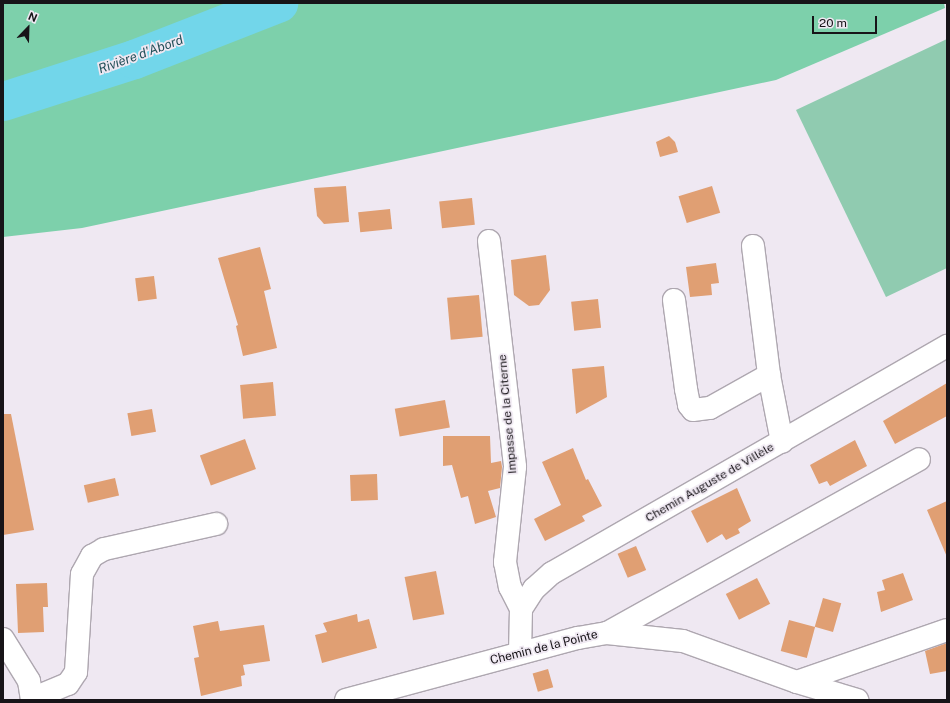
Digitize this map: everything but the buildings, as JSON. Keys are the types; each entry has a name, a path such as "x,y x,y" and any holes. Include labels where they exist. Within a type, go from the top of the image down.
{"street":[{"name":"Impasse de la Citerne","path":"489,241 515,467 505,562 510,587 521,609"},
{"path":"753,246 769,375 782,442"},
{"path":"674,300 686,389 689,405 693,410 710,408 769,375"},
{"name":"Chemin Auguste de Villèle","path":"521,609 534,589 552,573 947,346"},
{"path":"607,633 919,460"},
{"path":"3,639 29,681 32,700 68,684 76,672 82,574 92,556 104,548 216,524"},
{"path":"520,653 521,609"},
{"path":"797,682 947,630"},
{"name":"Chemin de la Pointe","path":"346,700 520,653 607,633 683,641 797,682 857,700"}],"green space":[{"path":"3,3 944,3 945,8 776,80 82,228 3,237"},
{"path":"947,39 947,268 886,297 796,110"}],"waterway":[{"name":"Rivière d'Abord","path":"3,101 134,59 278,3"}]}
